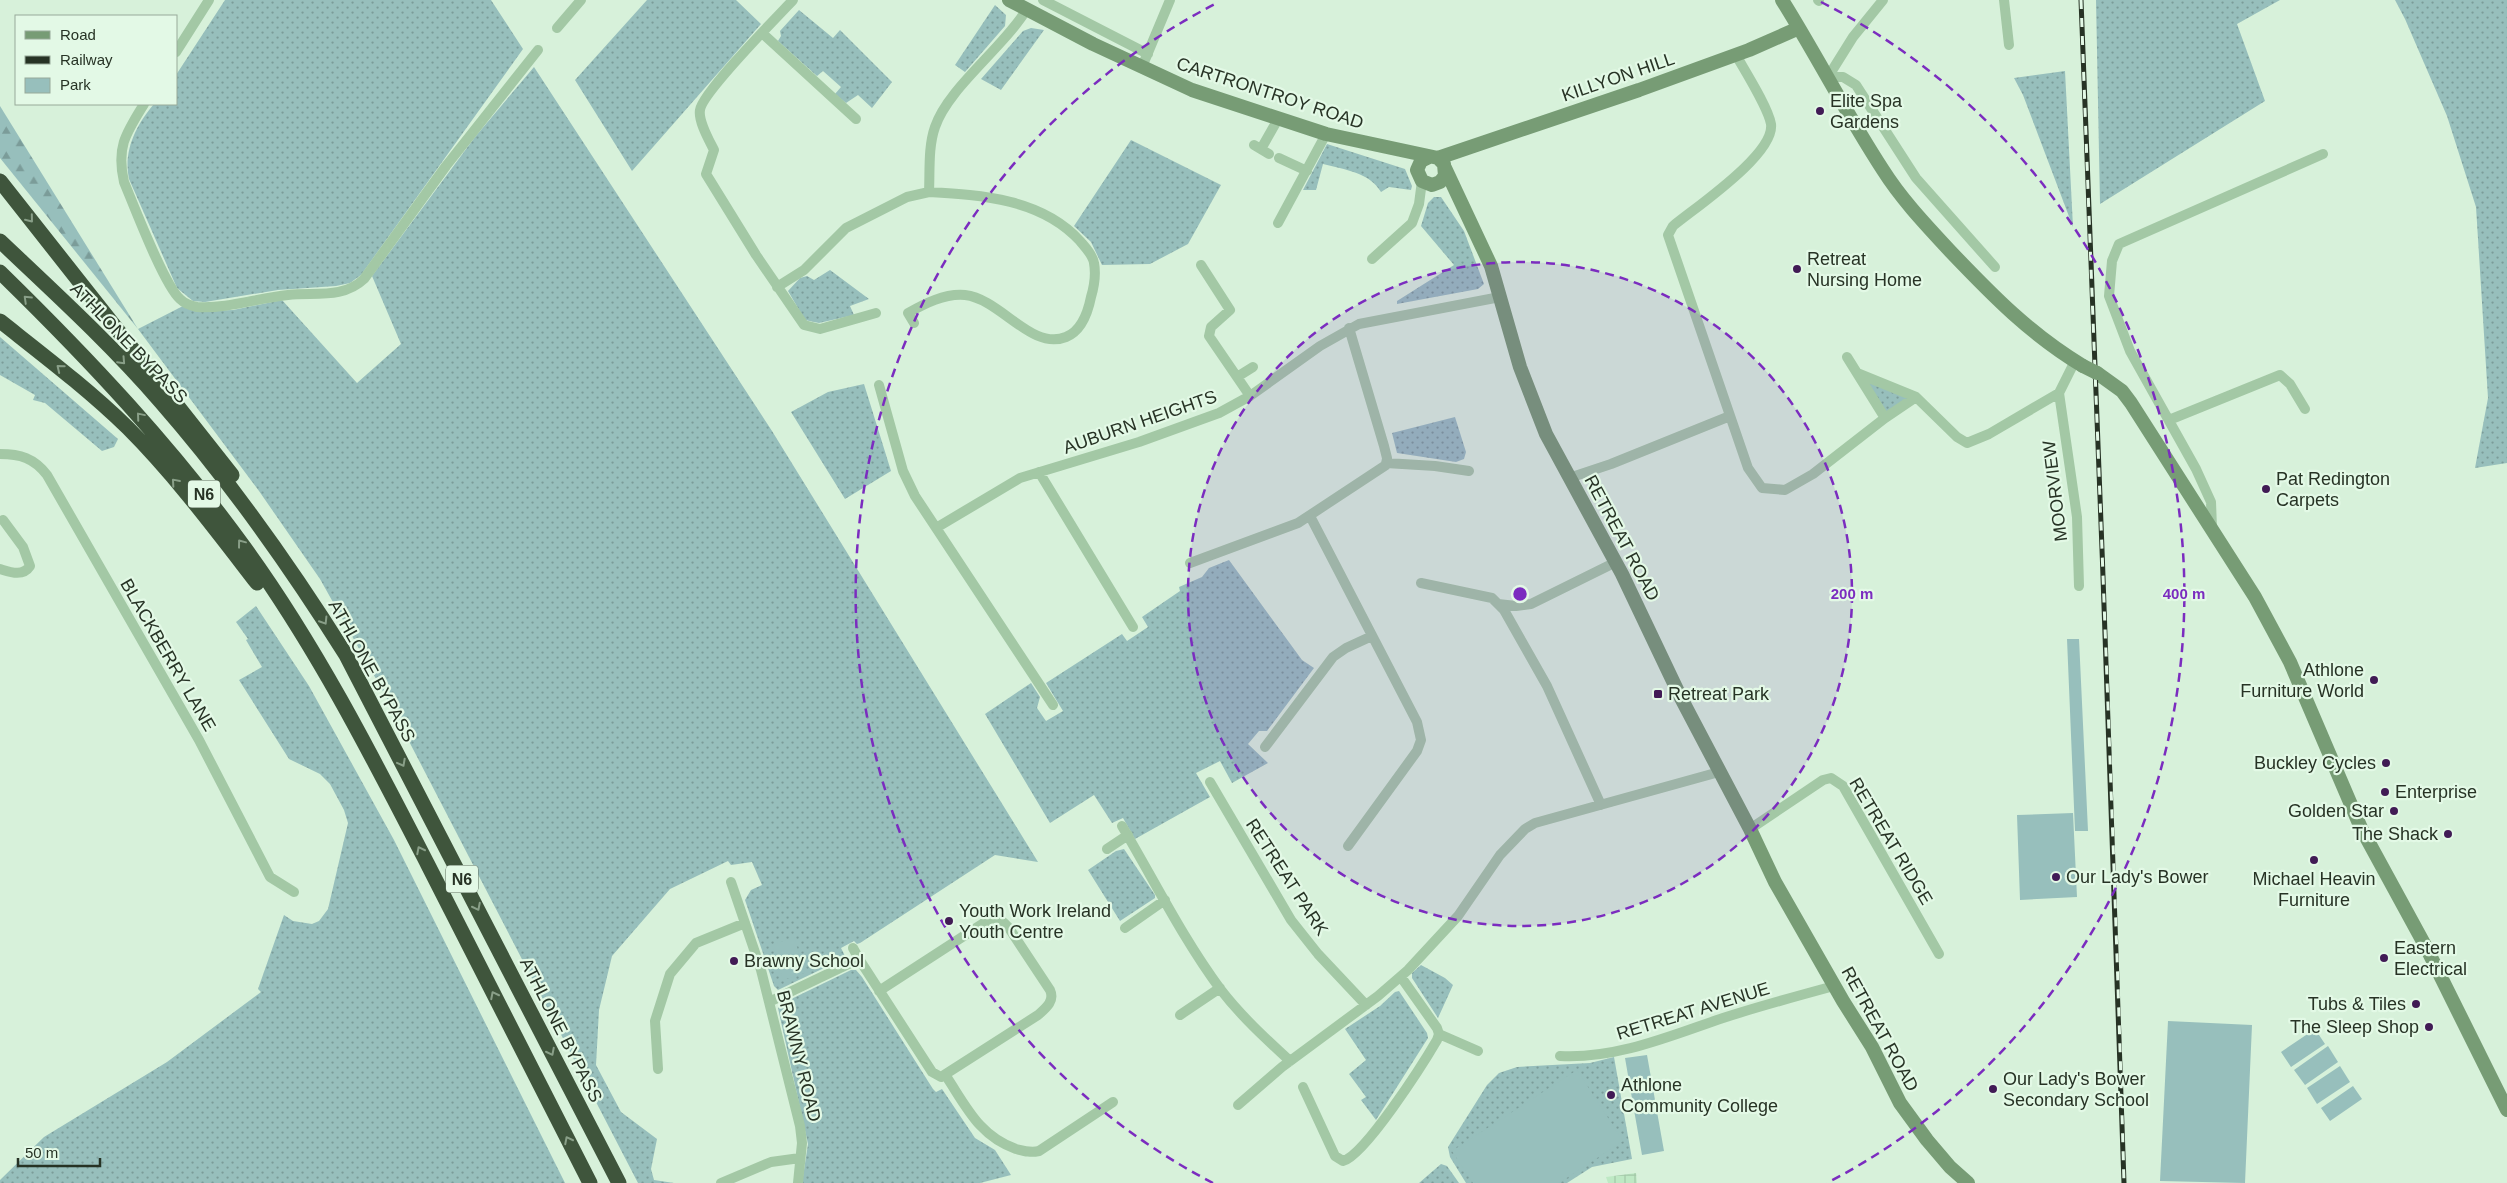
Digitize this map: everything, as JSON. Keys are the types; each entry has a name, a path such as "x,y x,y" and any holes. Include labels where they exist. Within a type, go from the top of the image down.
{"highway":[{"name":"N6","path":"0,181 220,457 273,533 298,579"},
{"name":"ATHLONE BYPASS","path":"0,241 86,323 160,401 231,488 298,579 350,664 619,1183"},
{"name":"N6","path":"0,272 123,396 182,465 244,547 295,623 368,748 590,1183"},
{"name":"N6","path":"0,320 76,382 128,429 209,521 266,595 368,748"}],"street":[{"path":"178,49 209,0"},
{"path":"557,28 581,0"},
{"path":"793,0 706,97 700,108 700,114 714,150 706,174 799,320 811,328 820,329 876,312"},
{"name":"CARTRONTROY ROAD","path":"1009,0 1142,68 1192,90 1326,134 1387,148 1435,168"},
{"path":"1042,0 1148,54"},
{"path":"1142,68 1170,0"},
{"path":"1782,0 1883,171 1917,214 2022,323 2048,345 2098,373 2122,390 2255,597 2290,662 2361,828 2427,949 2507,1110"},
{"path":"1828,77 1853,37 1883,0"},
{"path":"2004,0 2009,45"},
{"path":"929,192 932,139 942,112 959,89 1008,36 1027,9"},
{"name":"KILLYON HILL","path":"1435,168 1736,55 1799,28"},
{"path":"762,33 856,119"},
{"path":"143,105 125,134 120,154 121,171 124,182 169,284 181,300 195,307 220,306 271,297 341,293 352,289 364,280 446,166 538,50"},
{"path":"1736,55 1771,124 1769,140 1748,166 1673,226 1668,234 1748,468 1762,488 1784,490 1813,474 1885,418 1916,398"},
{"path":"1828,77 1843,77 1856,85 1916,178 1995,267"},
{"path":"1278,119 1266,152 1307,171"},
{"path":"1278,223 1326,134"},
{"path":"2212,528 2211,502 2169,420 2130,351 2109,296 2112,261 2119,244 2324,154"},
{"path":"1372,259 1409,226 1435,168"},
{"name":"RETREAT ROAD","path":"1435,168 1461,202 1491,266 1527,390 1569,478 1616,562 1681,698 1750,830 1770,884 1872,1047 1900,1103 1927,1140 1950,1167 1968,1183"},
{"path":"777,287 816,260 846,228 908,198 929,192 1021,204 1048,216 1076,237 1094,262 1092,292 1084,318 1073,333 1061,339 1039,337 990,303 965,295 946,297 923,304 908,313 914,323"},
{"path":"1200,265 1229,305 1230,310 1211,327 1209,336 1250,396"},
{"name":"AUBURN HEIGHTS","path":"936,528 1013,481 1174,430 1219,413 1250,396 1320,346 1349,328 1369,321 1500,297"},
{"path":"1190,564 1310,516 1381,470 1386,463 1384,446 1349,328"},
{"path":"1847,357 1885,418"},
{"path":"1857,373 1916,398 1957,437 1967,443 1989,434 2059,393 2079,363"},
{"path":"1237,377 1253,367"},
{"path":"2169,420 2280,375 2290,384 2305,409"},
{"path":"879,385 908,482 1052,705"},
{"name":"MOORVIEW","path":"2059,393 2077,517 2079,586"},
{"path":"1569,478 1628,458 1730,416"},
{"name":"BLACKBERRY LANE","path":"0,454 28,458 47,475 195,732 270,877 294,892"},
{"path":"1386,463 1435,466 1469,472"},
{"path":"1039,472 1133,627"},
{"path":"1310,516 1416,722 1421,740 1417,751 1348,846"},
{"path":"0,569 19,573 27,570 30,566 23,547 3,520"},
{"path":"1498,604 1516,606 1531,604 1616,562"},
{"path":"1421,583 1492,598 1498,604 1513,624 1547,686 1601,805"},
{"path":"1264,747 1334,657 1346,648 1372,636"},
{"path":"1238,1105 1290,1061 1401,977 1458,916 1496,862 1525,829 1535,823 1719,772"},
{"name":"RETREAT RIDGE","path":"1750,830 1823,780 1831,778 1837,780 1939,954"},
{"name":"RETREAT PARK","path":"1210,782 1291,920 1318,954 1366,1004"},
{"path":"1107,848 1125,830 1165,900 1220,988 1234,1006 1290,1061"},
{"name":"BRAWNY ROAD","path":"731,882 769,1002 800,1126 802,1143 798,1183"},
{"path":"1125,928 1165,900"},
{"path":"853,948 879,991 932,1072 941,1077 946,1076 1038,1015 1051,1001 1050,990 1009,928 998,918 990,919 879,991"},
{"path":"658,1069 655,1021 659,1003 670,974 696,944 745,923"},
{"path":"769,1002 859,959"},
{"path":"1401,977 1439,1034 1478,1051"},
{"name":"RETREAT AVENUE","path":"1560,1056 1602,1055 1667,1038 1751,1009 1834,986"},
{"path":"1180,1015 1220,988"},
{"path":"1303,1087 1335,1156 1340,1160 1346,1161 1361,1148 1403,1093 1435,1044 1439,1034"},
{"path":"946,1076 983,1131 1000,1142 1029,1152 1039,1150 1113,1102"},
{"path":"721,1183 771,1162 800,1158"}],"green space":[{"path":"225,0 491,0 523,49 361,275 350,283 336,286 278,290 205,302 193,301 177,288 129,179 128,158 132,139 153,105 178,105 178,72"},
{"path":"647,0 736,0 761,24 632,171 575,80"},
{"path":"2096,0 2280,0 2237,24 2265,101 2100,204"},
{"path":"2395,0 2507,0 2507,463 2475,468 2488,398 2476,207 2447,116"},
{"path":"995,5 1006,15 1005,26 965,72 955,65"},
{"path":"799,10 833,38 840,30 892,82 872,108 858,95 846,103 835,94 841,87 823,71 817,76 778,41 781,36 780,31"},
{"path":"1031,28 1044,30 1001,90 981,79 1023,31"},
{"path":"534,67 772,431 1038,862 995,855 860,943 857,944 854,941 841,948 845,956 843,959 778,990 774,986 745,900 751,890 762,885 752,862 731,865 728,861 670,889 612,956 599,1010 596,1065 621,1112 657,1139 651,1169 654,1180 674,1183 638,1183 385,695 320,579 259,491 138,329 183,306 207,311 233,310 282,300 357,383 401,344 372,276 475,137"},
{"path":"2065,71 2073,227 2023,95 2014,78"},
{"path":"0,106 138,329 0,158"},
{"path":"1131,140 1221,185 1188,244 1150,264 1102,265 1091,242 1074,226"},
{"path":"1327,144 1405,169 1412,186 1411,190 1389,187 1381,192 1376,185 1363,176 1323,164 1316,190 1303,190"},
{"path":"1434,197 1441,197 1464,231 1484,284 1478,289 1397,304 1397,301 1454,265 1421,226 1428,203"},
{"path":"830,270 869,299 850,306 854,315 819,323 805,320 788,291 800,278 807,276 814,280"},
{"path":"0,337 118,439 114,447 102,451 45,403 33,400 35,395 0,375"},
{"path":"1857,373 1915,398 1885,418"},
{"path":"864,384 891,471 845,499 791,412 828,392"},
{"path":"1455,417 1466,452 1464,459 1456,462 1397,453 1392,433"},
{"path":"1229,560 1302,660 1314,668 1267,731 1259,731 1248,744 1268,763 1232,783 1220,761 1196,773 1210,797 1135,839 1123,818 1112,823 1094,795 1050,823 985,714 1031,683 1040,697 1037,708 1046,721 1063,711 1046,683 1122,634 1127,641 1148,627 1142,617 1180,591 1179,587 1202,577 1209,568"},
{"path":"256,606 309,686 394,840 565,1183 0,1183 0,1180 44,1137 167,1062 261,992 258,989 284,915 293,921 312,924 319,921 328,909 348,823 344,810 330,784 320,774 289,759 239,680 262,667 246,640 248,639 236,622"},
{"path":"2067,639 2079,639 2088,831 2075,831"},
{"path":"2073,813 2077,897 2020,900 2017,815"},
{"path":"1124,849 1155,895 1155,898 1120,921 1088,870 1116,851"},
{"path":"794,937 805,973 783,980 772,945"},
{"path":"1421,965 1445,978 1453,985 1438,1018 1412,978 1412,973"},
{"path":"851,970 856,970 862,977 933,1089 936,1092 942,1089 975,1138 995,1150 1011,1175 980,1183 802,1183 808,1144 778,1008 783,1003"},
{"path":"1399,991 1427,1033 1428,1038 1376,1120 1361,1100 1366,1097 1349,1074 1366,1060 1345,1029"},
{"path":"2168,1021 2252,1025 2245,1183 2160,1181"},
{"path":"2315,1029 2325,1044 2291,1067 2281,1052"},
{"path":"2328,1046 2338,1062 2305,1085 2294,1070"},
{"path":"1647,1055 1655,1100 1633,1104 1625,1058"},
{"path":"1614,1057 1632,1159 1592,1167 1567,1183 1466,1183 1450,1157 1448,1147 1487,1085 1499,1073 1517,1067 1590,1063"},
{"path":"2340,1066 2350,1082 2317,1104 2307,1088"},
{"path":"1577,1070 1623,1141 1559,1183 1473,1183 1452,1151"},
{"path":"2353,1086 2362,1099 2330,1121 2321,1108"},
{"path":"1656,1106 1664,1151 1642,1155 1634,1110"},
{"path":"1441,1164 1447,1166 1459,1183 1419,1183"}],"shaded area":[{"path":"1636,1173 1637,1183 1608,1183 1606,1177"}],"railway":[{"path":"2081,0 2124,1183"}],"place":[{"name":"Elite Spa Gardens","path":"1820,111"},
{"name":"Retreat Nursing Home","path":"1797,269"},
{"name":"Pat Redington Carpets","path":"2266,489"},
{"name":"Athlone Furniture World","path":"2374,680"},
{"name":"Retreat Park","path":"1658,694"},
{"name":"Buckley Cycles","path":"2386,763"},
{"name":"Enterprise","path":"2385,792"},
{"name":"Golden Star","path":"2394,811"},
{"name":"The Shack","path":"2448,834"},
{"name":"Michael Heavin Furniture","path":"2314,860"},
{"name":"Our Lady's Bower","path":"2056,877"},
{"name":"Youth Work Ireland Youth Centre","path":"949,921"},
{"name":"Eastern Electrical","path":"2384,958"},
{"name":"Brawny School","path":"734,961"},
{"name":"Tubs & Tiles","path":"2416,1004"},
{"name":"The Sleep Shop","path":"2429,1027"},
{"name":"Our Lady's Bower Secondary School","path":"1993,1089"},
{"name":"Athlone Community College","path":"1611,1095"}]}
